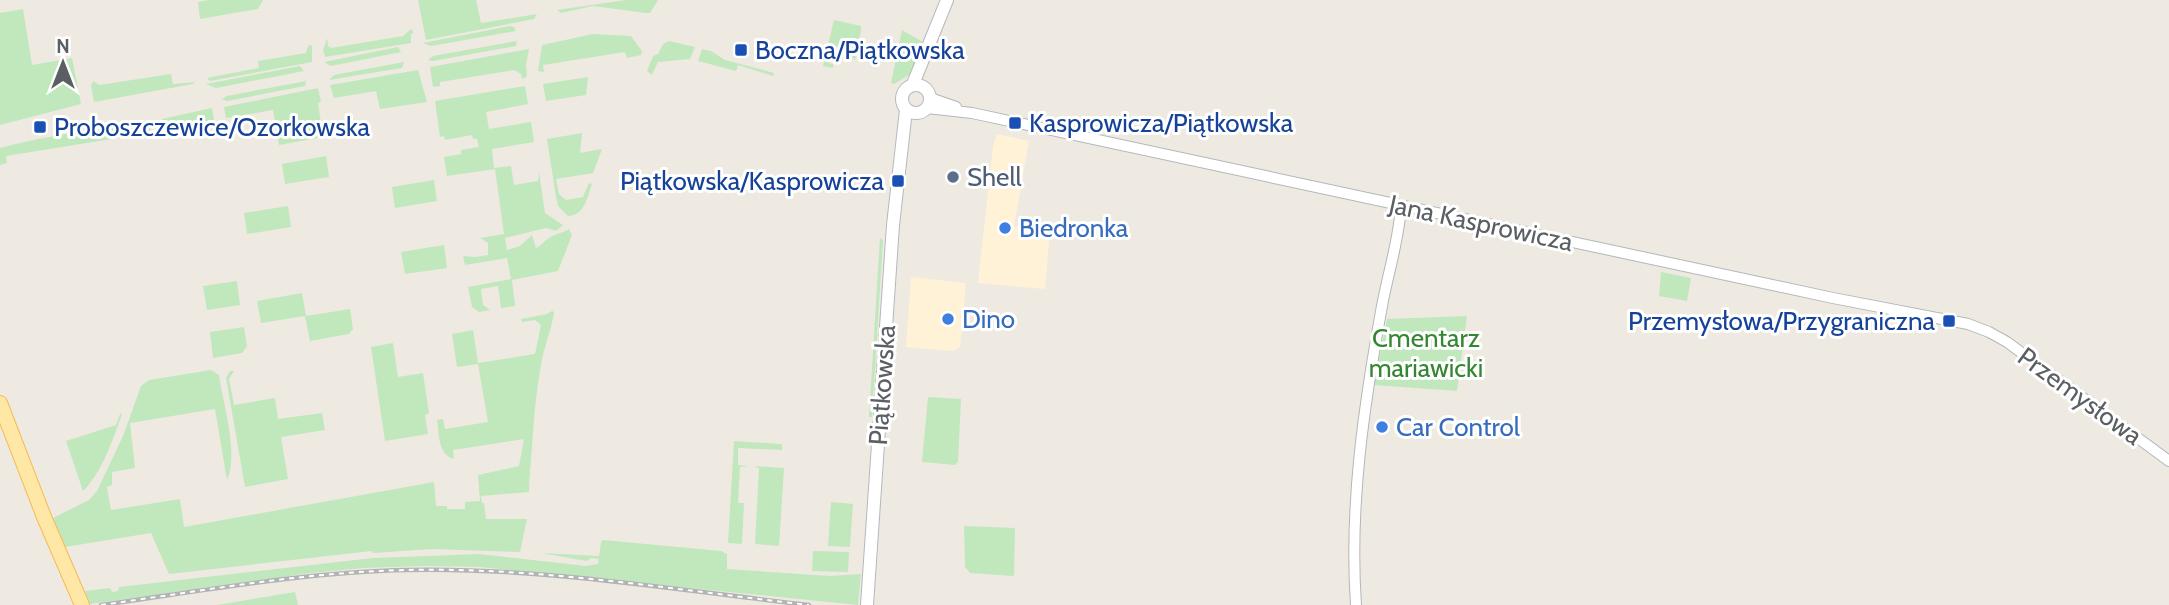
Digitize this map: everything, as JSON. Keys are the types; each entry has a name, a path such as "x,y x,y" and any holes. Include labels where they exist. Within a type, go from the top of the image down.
{"main road":[{"name":"Piątkowska","path":"867,603 893,225 901,165 936,31 947,0"},
{"path":"0,403 82,605"}],"street":[{"name":"Jana Kasprowicza","path":"920,100 1401,206 1968,324 1989,332"},
{"path":"1356,605 1354,540 1360,447 1381,307 1401,206"},
{"name":"Przemysłowa","path":"1989,332 2007,342 2169,461"}],"shaded area":[{"path":"997,134 1029,141 1014,226 1050,231 1045,289 978,283 993,147"},
{"path":"911,277 966,283 960,347 953,351 906,347"}],"green space":[{"path":"263,0 258,9 200,19 198,2"},
{"path":"418,0 476,0 481,23 537,14 534,19 426,40"},
{"path":"626,0 658,0 650,13 593,6 561,13 557,10"},
{"path":"23,9 32,65 72,58 81,104 0,125 0,13"},
{"path":"834,20 861,26 861,30 855,60 848,52 831,47 828,63 833,64 833,68 823,66"},
{"path":"510,26 516,31 431,46 423,43"},
{"path":"411,29 414,33 411,34 411,43 325,57 323,50 327,38 331,48 403,36"},
{"path":"902,30 923,42 914,72 894,84 891,83"},
{"path":"593,34 631,36 642,51 641,55 627,58 625,52 543,65 544,72 538,71 542,45"},
{"path":"517,41 516,46 428,60 433,56"},
{"path":"669,41 695,47 690,59 658,62 652,75 647,71 653,56"},
{"path":"312,45 312,62 210,81 207,78 259,68 258,61 306,53 308,46"},
{"path":"398,47 401,52 331,66 324,62"},
{"path":"529,49 527,77 522,79 521,74 514,70 440,82 440,86 433,87 430,67"},
{"path":"702,49 725,60 774,73 773,76 738,65 736,71 698,61"},
{"path":"404,62 402,68 329,80 334,75"},
{"path":"300,66 304,71 216,88 206,84"},
{"path":"418,70 427,102 380,109 376,91 334,98 330,85"},
{"path":"171,74 173,84 195,82 94,102 91,86 93,81 99,85"},
{"path":"588,77 586,95 546,101 543,84"},
{"path":"306,81 305,86 227,101 222,99 227,96"},
{"path":"525,86 528,104 486,112 489,129 531,122 534,142 492,149 494,168 511,166 514,185 538,181 539,172 545,213 563,225 556,231 546,228 505,238 507,250 520,246 532,235 536,248 569,229 572,235 558,271 512,280 515,306 501,308 498,286 481,289 483,305 490,310 479,312 472,307 468,287 511,279 507,258 465,265 463,256 488,255 488,243 480,238 504,234 495,169 447,176 444,157 479,147 477,139 473,139 472,135 445,140 444,136 440,137 435,101"},
{"path":"318,88 323,137 279,145 273,110 226,118 224,107"},
{"path":"212,108 214,120 162,127 162,119"},
{"path":"151,122 149,133 6,156 7,163 0,165 0,148 56,136"},
{"path":"582,133 580,153 602,149 593,173 556,179 559,194 566,200 583,197 589,183 592,184 582,209 568,216 558,206 547,139"},
{"path":"326,156 329,177 285,184 282,164"},
{"path":"434,180 437,201 395,208 392,187"},
{"path":"288,206 291,227 247,234 244,213"},
{"path":"880,238 883,240 872,417 869,417"},
{"path":"444,245 447,268 405,274 401,252"},
{"path":"1661,272 1691,278 1687,301 1659,296"},
{"path":"237,281 240,305 207,310 203,286"},
{"path":"302,293 306,316 350,309 353,329 349,334 310,341 305,316 261,323 257,301"},
{"path":"552,311 553,318 543,354 537,393 529,492 481,496 486,519 527,519 520,552 432,549 372,551 169,574 151,533 65,547 53,518 89,500 97,491 123,436 141,386 149,380 211,370 219,375 229,428 231,457 227,480 215,409 130,423 135,468 112,472 112,485 107,487 111,510 180,499 184,527 434,482 436,506 465,509 465,502 480,501 478,475 519,466 524,439 453,450 454,459 442,449 437,420 443,419 445,429 488,422 478,364 457,367 452,334 473,330 478,363 535,354 541,325 535,320 522,322 521,319"},
{"name":"Cmentarz mariawicki","path":"1467,316 1457,391 1374,385 1387,319"},
{"path":"244,327 247,346 242,353 213,358 210,332"},
{"path":"393,343 398,377 423,373 429,413 425,415 428,434 385,441 371,347"},
{"path":"230,371 234,371 229,379 234,405 275,398 278,419 322,413 325,430 281,437 288,479 245,487 226,378"},
{"path":"928,397 961,399 958,462 955,465 922,462"},
{"path":"120,414 106,455 96,475 83,491 66,441 116,425"},
{"path":"734,441 782,444 782,450 738,448 738,465 748,466 740,467 738,503 744,503 742,544 728,543"},
{"path":"754,466 784,468 779,546 755,544 759,468"},
{"path":"831,502 853,504 850,547 828,546"},
{"path":"964,526 1015,528 1014,576 970,573 965,567"},
{"path":"603,540 721,551 727,554 727,569 830,576 861,574 858,605 479,567 425,566 311,573 90,604 85,591 110,588 112,592 118,591 119,587 373,558 479,554 586,566 598,564 599,559 591,558 587,561 541,553 599,556"},
{"path":"813,551 849,552 848,572 812,571"},
{"path":"295,592 298,605 217,605"}],"railway":[{"path":"101,605 292,578 407,570 558,576 809,605"}],"place":[{"name":"Boczna/Piątkowska","path":"741,50"},
{"name":"Kasprowicza/Piątkowska","path":"1015,123"},
{"name":"Proboszczewice/Ozorkowska","path":"40,127"},
{"name":"Shell","path":"953,177"},
{"name":"Piątkowska/Kasprowicza","path":"898,181"},
{"name":"Biedronka","path":"1005,228"},
{"name":"Dino","path":"948,319"},
{"name":"Przemysłowa/Przygraniczna","path":"1949,321"},
{"name":"Car Control","path":"1382,427"}]}
